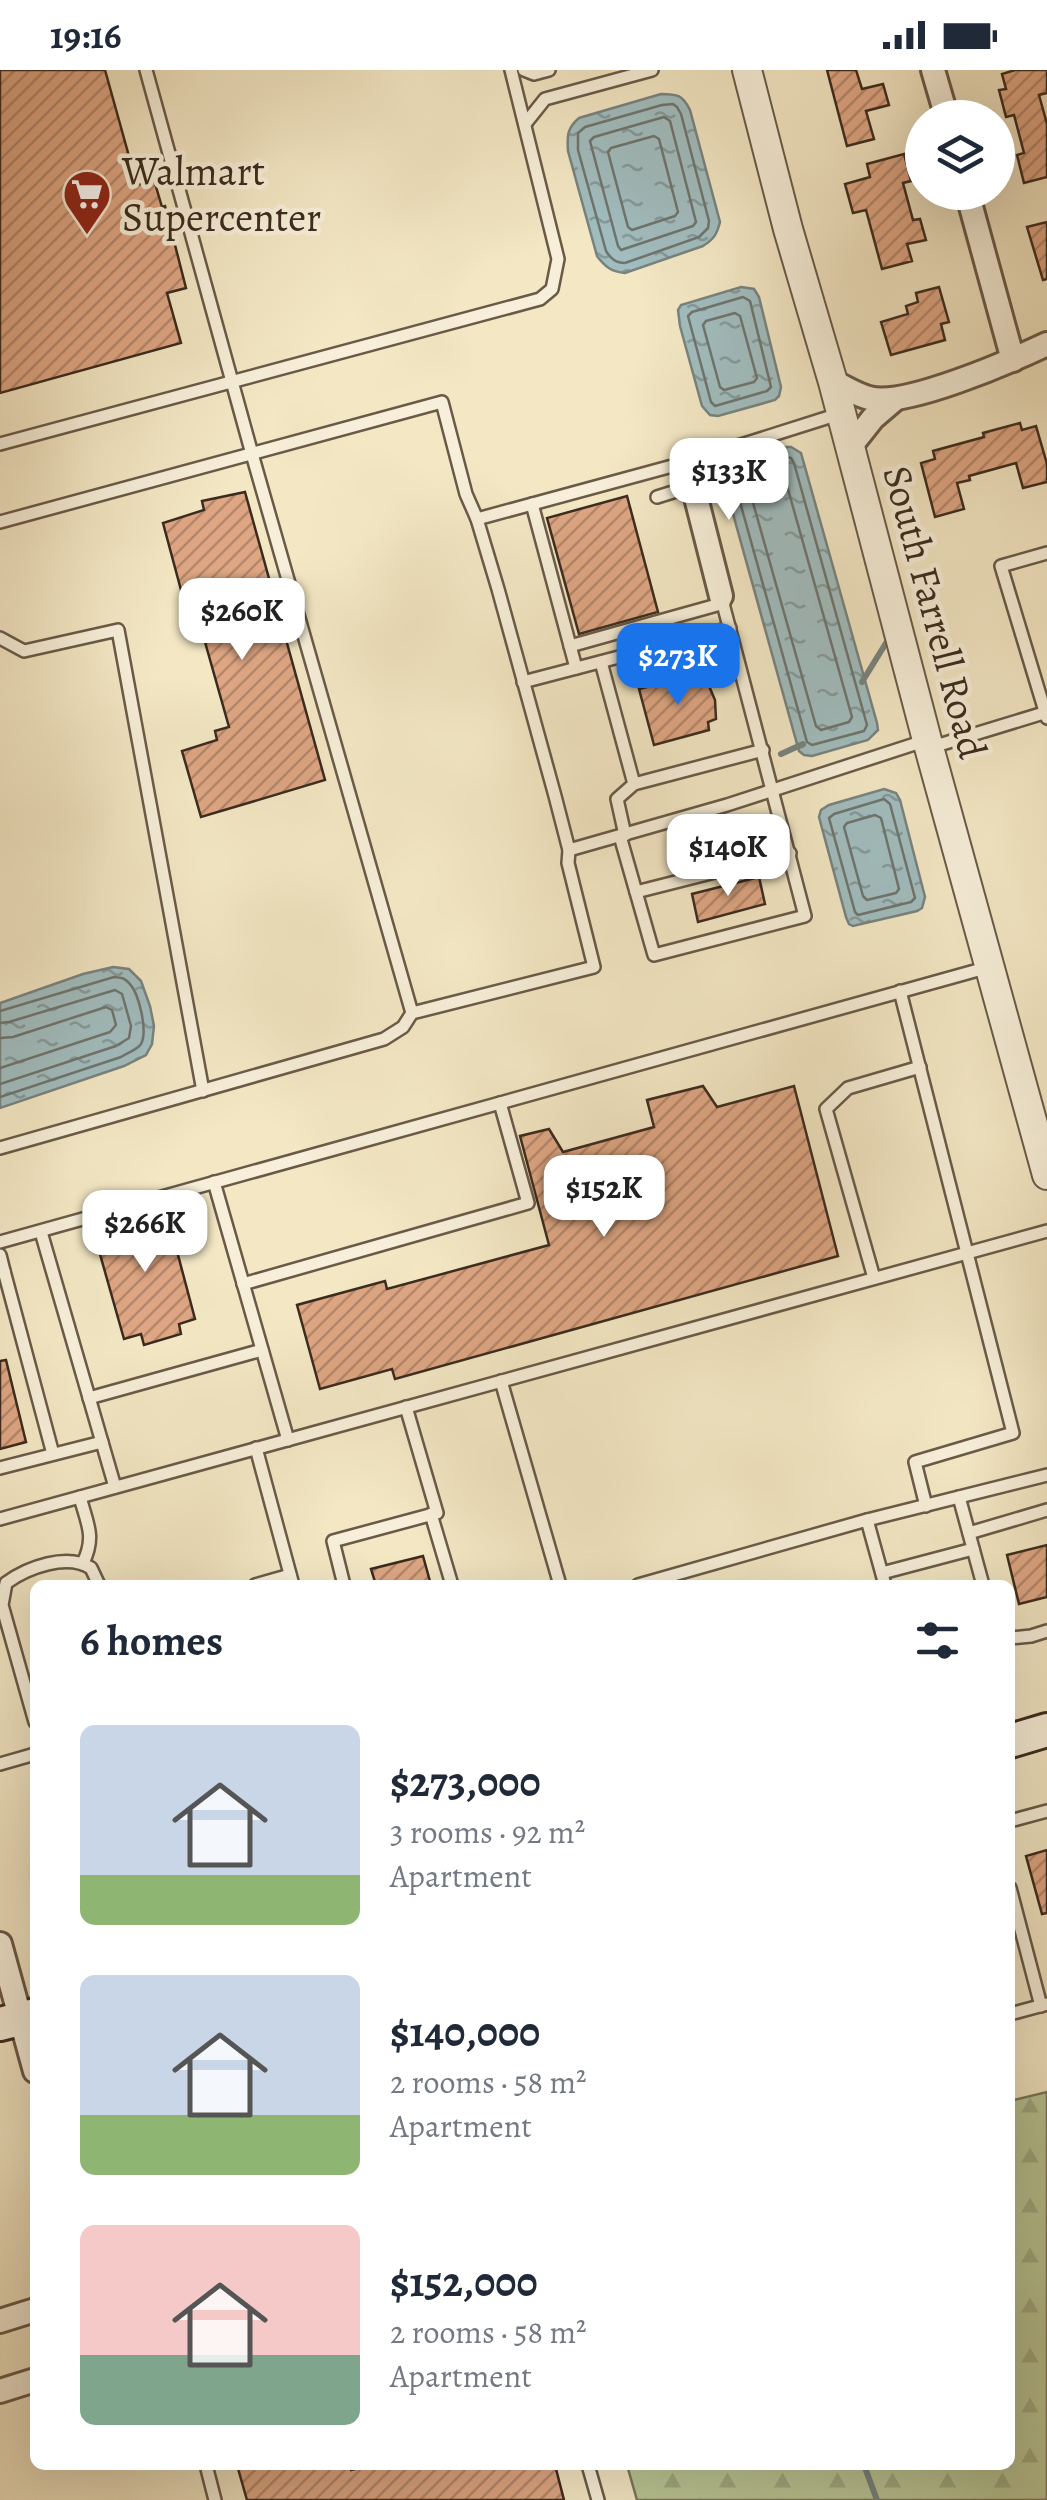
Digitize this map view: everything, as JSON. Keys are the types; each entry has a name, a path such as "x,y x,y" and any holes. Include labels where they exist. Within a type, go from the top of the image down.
{"main road":[{"path":"1015,1740 1047,1730"}],"street":[{"name":"South Farrell Road","path":"747,70 1047,1175"},
{"path":"933,70 942,100"},
{"path":"973,210 1013,360"},
{"path":"833,382 870,399 894,400 1013,360 1047,344"},
{"path":"850,446 894,400"},
{"path":"686,462 722,600"},
{"path":"0,1944 30,2056"},
{"path":"0,2320 30,2311"},
{"path":"0,2391 30,2382"}],"lane":[{"path":"146,70 412,1012"},
{"path":"0,444 540,299 552,288 558,259 511,70"},
{"path":"524,70 534,74 549,70"},
{"path":"524,124 545,99 652,70"},
{"path":"0,522 442,402 524,682 594,967 412,1012 403,1027 384,1040 0,1148"},
{"path":"477,520 842,414"},
{"path":"658,497 692,486"},
{"path":"532,504 576,668"},
{"path":"568,850 928,744 1046,714 1001,566 1047,553"},
{"path":"570,646 722,600 774,790 805,916 654,956 622,835 617,799 634,784 763,750"},
{"path":"524,682 730,628"},
{"path":"0,638 24,651 118,630 203,1091"},
{"path":"601,662 634,784"},
{"path":"636,892 790,853"},
{"path":"0,1242 989,966"},
{"path":"900,991 1013,1433 915,1462 926,1506"},
{"path":"874,1278 826,1109 848,1088 920,1067"},
{"path":"243,1284 528,1203 500,1103"},
{"path":"214,1182 288,1440"},
{"path":"0,1519 1047,1231"},
{"path":"41,1232 115,1488"},
{"path":"0,1255 52,1454"},
{"path":"89,1398 262,1350"},
{"path":"500,1381 559,1580"},
{"path":"343,1580 333,1541 437,1512 406,1408"},
{"path":"0,1468 102,1442"},
{"path":"256,1448 291,1580"},
{"path":"656,1580 867,1520 1047,1475"},
{"path":"80,1497 90,1536 84,1563"},
{"path":"959,1498 982,1580"},
{"path":"968,1532 1047,1510"},
{"path":"432,1514 451,1580"},
{"path":"867,1520 884,1579 973,1549"},
{"path":"30,1704 2,1605 6,1584 26,1571 73,1560 92,1568 98,1580"},
{"path":"1015,1638 1047,1631"},
{"path":"0,1764 30,1755"},
{"path":"1015,1820 1047,1810"},
{"path":"1015,1905 1044,2005 1015,2013"},
{"path":"207,2470 215,2500"},
{"path":"589,2470 598,2500"}],"green space":[{"path":"1047,2092 1047,2500 637,2500 628,2470 1015,2470 1015,2100"}],"water":[{"path":"661,94 679,96 690,110 720,222 714,236 703,246 625,273 616,271 597,256 568,151 569,133 579,118"},
{"path":"741,287 754,289 759,297 781,387 779,396 718,416 710,415 702,406 678,310 681,305"},
{"path":"784,447 801,453 878,730 868,740 812,756 799,751 723,478 730,462"},
{"path":"884,789 896,793 900,800 925,897 917,911 853,926 846,917 819,817 829,805"},
{"path":"113,967 129,969 141,981 154,1026 146,1055 0,1108 0,1003"}],"building":[{"name":"Walmart Supercenter","path":"0,70 105,70 137,185 154,180 162,207 165,206 186,288 167,293 181,343 0,393"},
{"path":"827,70 856,70 862,89 883,84 889,105 866,111 874,139 847,146"},
{"path":"1047,70 1047,93 1039,95 1047,124 1047,177 1024,183 1017,155 1024,153 1015,119 1015,100 1002,100 999,90 1006,89 1002,74"},
{"path":"904,154 905,210 910,210 913,220 920,219 926,240 907,244 912,261 882,269 866,210 853,213 845,184 870,177 867,164"},
{"path":"1047,222 1047,279 1043,280 1027,227"},
{"path":"939,287 949,322 941,324 945,340 891,355 881,322 908,314 906,306 918,302 916,293"},
{"path":"1020,423 1022,430 1036,426 1047,464 1047,482 1023,488 1016,463 969,476 970,480 957,483 964,509 935,517 921,463 935,459 933,451"},
{"path":"245,492 325,780 201,817 182,751 217,740 215,731 229,727 190,589 181,590 163,523 204,510 202,501"},
{"path":"627,496 658,612 579,634 547,518"},
{"path":"698,674 700,680 706,679 715,700 716,719 708,722 709,730 654,745 639,689"},
{"path":"759,877 765,904 698,922 692,894"},
{"path":"703,1086 717,1107 794,1086 838,1256 395,1379 392,1369 320,1389 297,1305 385,1281 387,1289 549,1245 520,1136 549,1129 563,1152 654,1127 647,1100"},
{"path":"165,1206 195,1319 179,1324 181,1334 144,1345 141,1334 124,1339 92,1226"},
{"path":"6,1360 26,1442 0,1449 0,1361"},
{"path":"1047,1545 1047,1597 1019,1604 1007,1555"},
{"path":"423,1556 430,1580 374,1580 371,1569"},
{"path":"1047,1850 1047,1913 1042,1914 1026,1856"},
{"path":"238,2470 556,2470 564,2500 247,2500"}],"waterway":[{"path":"862,682 886,643"},
{"path":"781,754 803,744"},
{"path":"866,2470 877,2500"}],"place":[{"name":"Walmart Supercenter","path":"87,236"}]}
